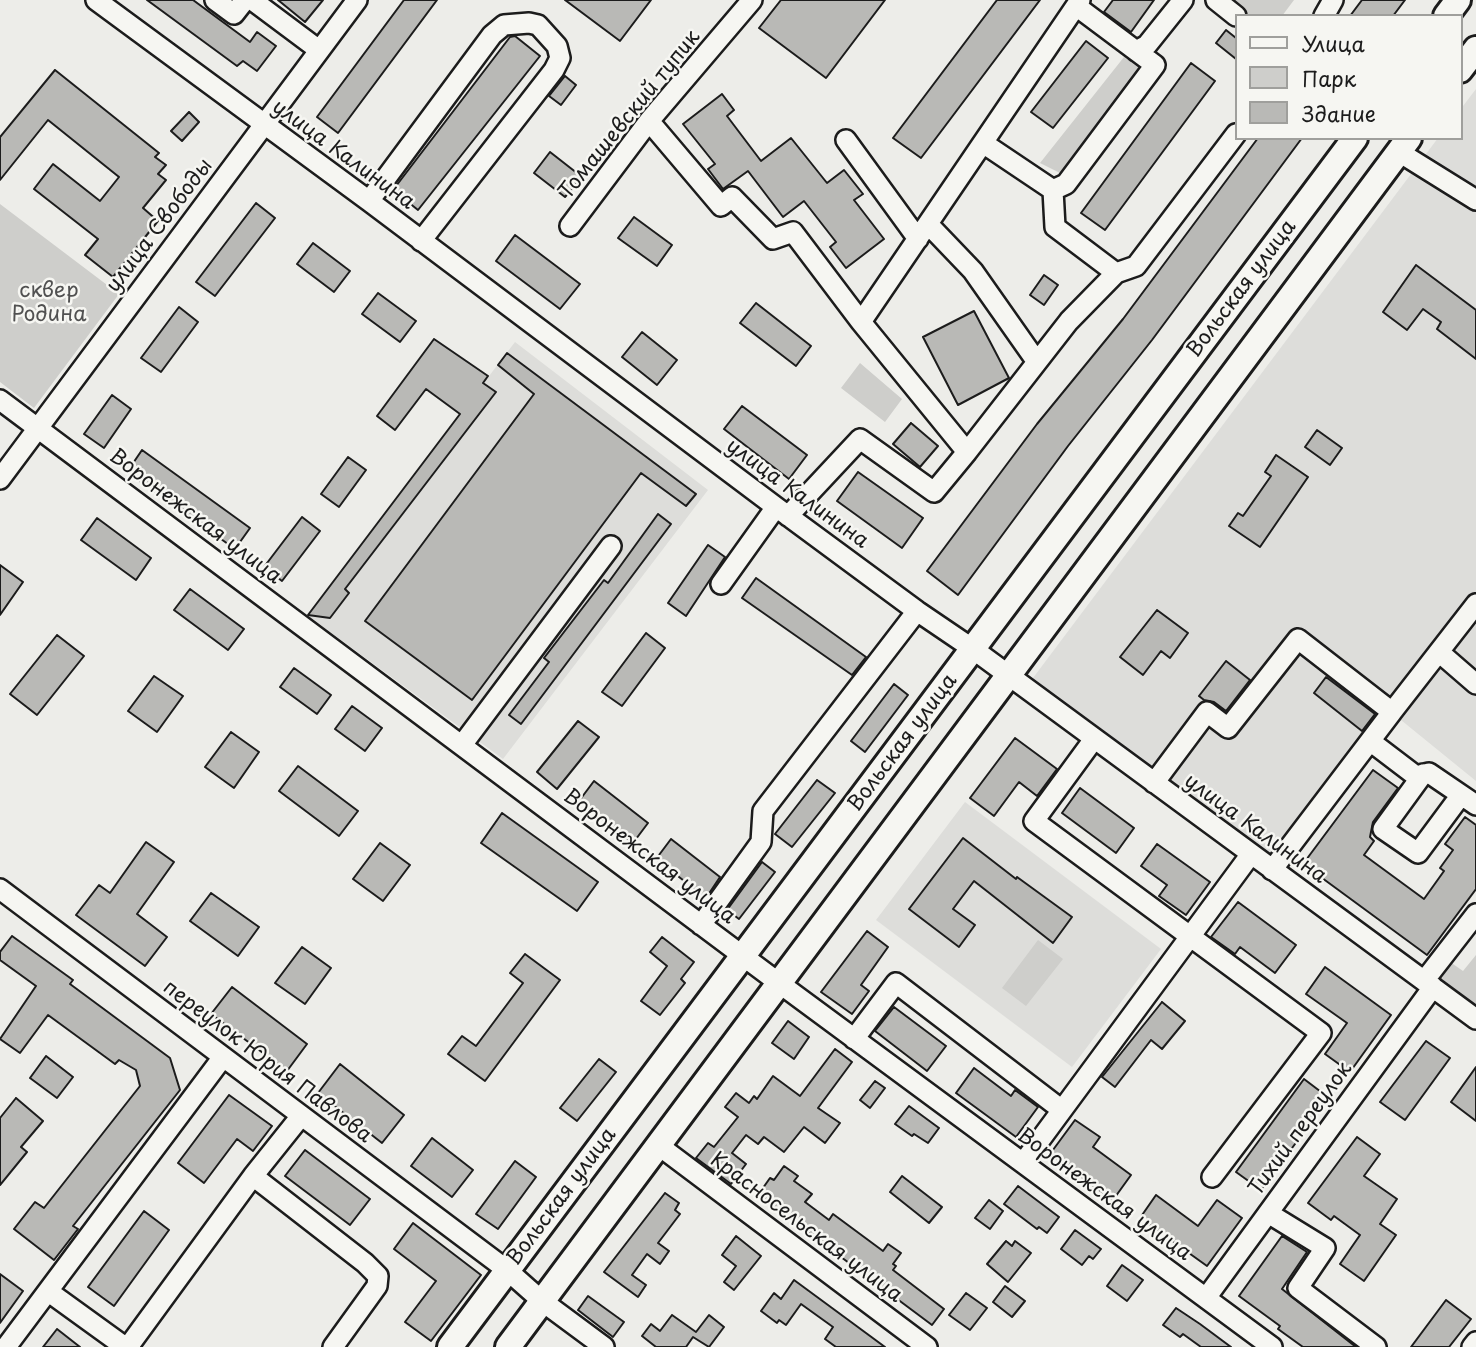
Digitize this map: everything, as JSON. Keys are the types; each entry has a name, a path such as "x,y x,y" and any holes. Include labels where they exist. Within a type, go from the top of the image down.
{"main road":[{"path":"1462,67 1476,49"},
{"name":"Вольская улица","path":"450,1347 1353,140"},
{"name":"Вольская улица","path":"508,1347 1404,145"}],"street":[{"name":"улица Калинина","path":"96,0 917,611 973,649 1476,1019"},
{"path":"215,0 234,13 245,0"},
{"path":"251,0 319,50"},
{"name":"улица Свободы","path":"0,479 357,0"},
{"name":"Томашевский тупик","path":"570,226 649,121 752,0"},
{"path":"1136,51 1147,45 1183,0"},
{"path":"1216,0 1234,14"},
{"path":"860,322 1078,3 1156,65 1066,184 1053,190"},
{"path":"369,201 492,35 504,25 538,25 556,46 561,58 421,242"},
{"path":"649,121 721,206 732,197 773,239 793,232 860,322 967,452"},
{"path":"721,584 782,511 860,439 934,492 1069,321 1116,273 1136,266 1234,137"},
{"path":"846,140 923,231 973,271 1037,362"},
{"path":"982,143 1053,190"},
{"path":"1404,145 1476,200"},
{"path":"1053,190 1055,227 1116,273"},
{"name":"Воронежская улица","path":"0,400 779,984 1272,1347"},
{"path":"462,745 611,545"},
{"path":"1272,870 1476,604"},
{"path":"701,925 761,842 763,811 917,611"},
{"path":"1154,783 1207,712 1228,728 1298,639 1392,712"},
{"path":"1439,652 1476,684"},
{"path":"1094,739 1034,821 1321,1033 1212,1177"},
{"path":"1370,741 1416,776 1423,774 1429,773 1469,800 1418,853 1383,829 1423,774"},
{"path":"1023,1163 1251,854"},
{"name":"переулок Юрия Павлова","path":"0,889 507,1270 542,1301 604,1347"},
{"name":"Тихий переулок","path":"1206,1298 1476,914"},
{"path":"854,1039 896,982 1062,1110"},
{"path":"6,1347 223,1057"},
{"path":"49,1292 126,1347 301,1116"},
{"name":"Красносельская улица","path":"658,1145 927,1347"},
{"path":"253,1176 378,1276 377,1286 333,1347"},
{"path":"1268,1213 1325,1248 1298,1288 1376,1347"},
{"path":"1472,1347 1476,1342"}],"shaded area":[{"path":"1476,89 1476,781 1396,716 1281,865 1030,682 1436,140 1462,140 1462,107"},
{"path":"515,342 708,490 503,759 307,615"},
{"path":"965,802 1161,949 1072,1067 876,920"}],"green space":[{"path":"1231,0 1294,0 1284,14 1248,14"},
{"path":"1124,57 1143,71 1062,174 1040,163"},
{"name":"сквер Родина","path":"0,204 119,294 34,408 0,382"},
{"path":"860,363 902,399 885,422 841,388"},
{"path":"1038,940 1063,959 1026,1006 1002,988"},
{"path":"1440,955 1463,971 1476,955 1476,1005 1427,968"}],"building":[{"path":"147,0 193,0 250,42 257,32 276,46 257,71 243,61 237,66"},
{"path":"278,0 323,0 305,22"},
{"path":"404,0 437,0 338,133 317,117"},
{"path":"565,0 651,0 620,41"},
{"path":"781,0 885,0 826,78 759,28"},
{"path":"997,0 1040,0 921,158 893,138"},
{"path":"1113,0 1154,0 1131,32 1104,12"},
{"path":"1362,0 1405,0 1394,14 1352,14"},
{"path":"1226,30 1234,36 1234,57 1216,43"},
{"path":"515,36 540,56 418,210 393,190 510,37"},
{"path":"1086,41 1108,58 1053,128 1031,112"},
{"path":"1191,63 1215,81 1105,230 1081,213"},
{"path":"55,70 159,153 155,157 166,165 158,174 166,180 143,208 158,221 113,277 85,255 98,239 34,189 53,164 100,201 119,177 48,120 0,180 0,137"},
{"path":"565,76 576,85 561,105 549,96"},
{"path":"722,94 734,110 727,116 761,161 791,138 827,183 844,170 863,194 854,200 884,239 846,268 830,247 836,242 804,201 783,217 748,171 723,189 708,169 715,164 683,124"},
{"path":"189,112 199,122 182,141 171,131"},
{"path":"1257,140 1301,140 958,595 927,571 1037,424 1123,319"},
{"path":"550,152 582,177 565,197 534,173"},
{"path":"256,203 275,218 215,296 196,282"},
{"path":"634,217 672,245 657,266 618,238"},
{"path":"515,235 580,284 560,309 496,261"},
{"path":"313,243 350,271 334,292 297,264"},
{"path":"1416,265 1476,310 1476,359 1437,329 1441,322 1423,309 1407,330 1383,312"},
{"path":"1044,275 1058,285 1044,305 1030,295"},
{"path":"378,293 416,321 400,342 362,314"},
{"path":"756,303 811,346 796,366 740,323"},
{"path":"179,307 198,322 161,372 141,358"},
{"path":"974,311 1009,378 958,405 923,337"},
{"path":"642,332 677,360 657,385 622,357"},
{"path":"434,339 488,376 483,383 496,392 345,589 349,593 330,618 308,615 460,414 426,389 395,430 377,416"},
{"path":"507,353 696,494 686,506 641,473 472,700 365,621 534,394 498,365"},
{"path":"112,395 131,409 104,448 84,434"},
{"path":"742,406 807,455 789,479 724,429"},
{"path":"911,423 938,446 920,467 893,444"},
{"path":"1317,430 1342,448 1330,465 1305,447"},
{"path":"142,450 250,528 235,549 127,472"},
{"path":"1276,455 1308,477 1260,547 1229,526 1238,513 1243,516 1271,476 1265,472"},
{"path":"348,457 366,470 339,507 321,494"},
{"path":"858,472 923,518 902,548 837,501"},
{"path":"658,514 671,524 521,724 509,715 549,662 544,658 604,580 608,583"},
{"path":"302,517 320,531 282,581 264,567"},
{"path":"97,518 151,558 136,580 81,540"},
{"path":"708,545 725,557 686,616 668,603"},
{"path":"0,565 23,582 0,615"},
{"path":"756,578 866,657 852,675 742,598"},
{"path":"190,589 244,629 228,650 174,610"},
{"path":"1157,610 1188,633 1170,658 1161,651 1143,675 1120,657"},
{"path":"646,633 665,648 622,706 602,692"},
{"path":"57,635 84,656 37,715 10,694"},
{"path":"1226,661 1250,680 1226,711 1199,696"},
{"path":"294,668 331,695 317,714 280,687"},
{"path":"154,676 183,696 157,732 128,711"},
{"path":"1326,677 1375,714 1362,731 1314,693"},
{"path":"894,684 908,695 865,752 851,741"},
{"path":"352,706 382,728 365,751 335,729"},
{"path":"578,721 599,737 557,789 537,772"},
{"path":"231,732 259,752 234,788 205,767"},
{"path":"1015,738 1057,769 1037,796 1019,782 994,816 970,798"},
{"path":"298,766 358,811 339,836 279,791"},
{"path":"1373,770 1398,788 1373,822 1370,837 1374,841 1364,855 1424,899 1444,871 1440,868 1453,850 1445,844 1465,817 1476,825 1476,889 1427,955 1303,864"},
{"path":"817,780 835,793 792,847 775,834"},
{"path":"594,781 648,823 633,843 579,801"},
{"path":"1080,788 1134,828 1116,853 1062,813"},
{"path":"502,813 598,882 577,911 481,843"},
{"path":"963,838 1072,917 1053,943 974,881 953,909 975,925 959,947 909,909"},
{"path":"671,839 720,877 706,898 656,859"},
{"path":"146,842 174,862 137,914 167,937 145,966 76,915 99,885 110,893"},
{"path":"380,843 410,865 383,901 353,879"},
{"path":"1157,844 1210,882 1186,915 1159,896 1167,885 1141,866"},
{"path":"762,862 775,872 739,919 727,910"},
{"path":"211,893 259,927 238,956 190,921"},
{"path":"1238,902 1296,945 1275,973 1240,947 1235,954 1211,937"},
{"path":"867,931 888,947 861,985 869,991 852,1014 821,992"},
{"path":"12,936 73,980 70,984 170,1058 180,1090 73,1226 78,1229 54,1260 14,1229 35,1202 44,1208 140,1086 136,1070 119,1060 115,1064 48,1015 20,1053 0,1039 36,986 0,960 0,952"},
{"path":"662,937 694,962 681,979 685,983 660,1015 641,1001 667,966 650,952"},
{"path":"302,947 331,968 305,1004 275,983"},
{"path":"525,954 560,980 485,1081 448,1054 462,1036 476,1046 523,983 510,973"},
{"path":"1325,967 1391,1015 1350,1072 1325,1054 1347,1023 1306,994"},
{"path":"232,987 307,1044 287,1071 211,1014"},
{"path":"1162,1002 1185,1021 1162,1049 1151,1040 1115,1087 1102,1077"},
{"path":"894,1007 946,1046 927,1071 875,1031"},
{"path":"788,1021 809,1037 794,1059 772,1043"},
{"path":"1426,1041 1450,1058 1405,1120 1380,1102"},
{"path":"835,1049 852,1062 818,1108 840,1123 825,1143 804,1127 784,1152 764,1137 758,1144 746,1135 732,1153 746,1164 731,1184 696,1158 708,1143 714,1147 738,1117 725,1107 736,1093 749,1103 754,1096 757,1099 773,1076 800,1096"},
{"path":"46,1056 73,1077 57,1098 30,1078"},
{"path":"599,1059 616,1072 577,1121 560,1108"},
{"path":"340,1064 404,1115 382,1143 318,1093"},
{"path":"1476,1067 1476,1121 1451,1102"},
{"path":"974,1068 1011,1096 1015,1090 1038,1107 1016,1137 956,1093"},
{"path":"1304,1079 1329,1098 1261,1190 1236,1172"},
{"path":"875,1081 885,1088 870,1108 860,1100"},
{"path":"229,1095 272,1126 253,1151 237,1139 204,1183 178,1163"},
{"path":"16,1098 43,1121 21,1147 27,1152 0,1185 0,1118"},
{"path":"909,1106 939,1128 928,1143 895,1124"},
{"path":"1075,1120 1100,1137 1093,1147 1131,1175 1113,1200 1050,1154"},
{"path":"1357,1137 1380,1154 1364,1176 1397,1199 1380,1224 1396,1235 1364,1281 1340,1264 1360,1235 1334,1216 1331,1220 1308,1203"},
{"path":"432,1138 473,1170 452,1197 411,1166"},
{"path":"305,1150 370,1199 350,1225 285,1176"},
{"path":"515,1161 536,1177 498,1229 476,1214"},
{"path":"784,1166 798,1176 794,1181 812,1194 805,1202 829,1220 833,1214 883,1251 888,1244 901,1253 893,1264 896,1266 893,1270 944,1309 932,1325 758,1195 770,1178 774,1180"},
{"path":"902,1176 942,1207 929,1223 890,1192"},
{"path":"1018,1186 1059,1217 1047,1233 1039,1227 1037,1229 1004,1204"},
{"path":"665,1193 679,1203 675,1210 680,1214 658,1243 669,1251 660,1264 647,1254 632,1275 646,1285 638,1297 604,1272"},
{"path":"1156,1195 1198,1226 1217,1200 1242,1218 1207,1266 1140,1218"},
{"path":"989,1200 1003,1211 990,1229 975,1218"},
{"path":"144,1211 169,1230 114,1306 88,1287"},
{"path":"413,1223 481,1275 431,1341 405,1322 436,1281 394,1249"},
{"path":"1075,1230 1101,1249 1093,1259 1089,1256 1082,1265 1061,1249"},
{"path":"736,1236 761,1256 734,1290 724,1282 736,1266 722,1255"},
{"path":"1282,1236 1307,1252 1282,1289 1356,1347 1303,1347 1239,1296"},
{"path":"1006,1241 1012,1246 1015,1241 1031,1253 1008,1282 987,1264"},
{"path":"1122,1265 1143,1280 1127,1301 1107,1286"},
{"path":"0,1274 23,1291 0,1323"},
{"path":"794,1280 885,1347 836,1347 825,1339 833,1327 801,1304 786,1325 779,1320 777,1323 761,1311 774,1293 781,1299"},
{"path":"1005,1286 1025,1301 1012,1317 993,1302"},
{"path":"966,1293 987,1308 970,1330 949,1315"},
{"path":"588,1296 624,1322 613,1337 578,1310"},
{"path":"1446,1300 1471,1319 1449,1347 1411,1347"},
{"path":"1176,1308 1231,1347 1201,1347 1183,1334 1180,1337 1163,1325"},
{"path":"672,1315 696,1332 709,1315 724,1327 709,1347 693,1337 686,1347 656,1347 642,1336 651,1324 660,1331"},
{"path":"57,1329 80,1347 43,1347"}]}
